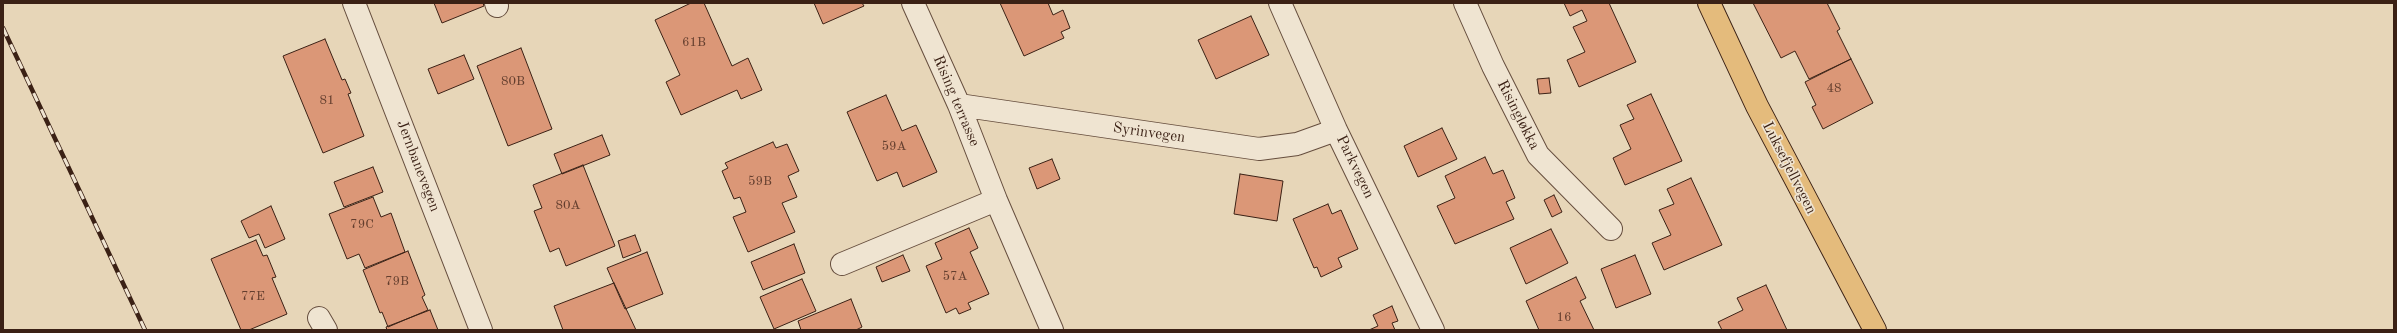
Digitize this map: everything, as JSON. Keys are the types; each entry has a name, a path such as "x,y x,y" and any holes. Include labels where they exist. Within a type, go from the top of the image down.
{"main road":[{"name":"Luksefjellvegen","path":"1709,3 1757,106 1875,330"}],"street":[{"name":"Jernbanevegen","path":"354,3 481,330"},
{"name":"Rising terrasse","path":"913,3 959,105 996,200 1052,330"},
{"name":"Parkvegen","path":"1280,3 1336,130 1432,330"},
{"name":"Risingløkka","path":"1465,3 1493,66 1538,155 1611,229"},
{"name":"Syrinvegen","path":"959,105 1259,150 1297,144 1336,130"},
{"path":"842,264 996,200"}],"building":[{"path":"434,3 483,3 484,6 442,23"},
{"path":"691,3 704,3 732,66 748,58 762,90 741,99 737,90 681,115 666,82 680,75 655,20"},
{"path":"814,3 862,3 864,6 823,24"},
{"path":"1000,3 1048,3 1053,15 1063,10 1070,28 1061,32 1064,38 1024,56"},
{"path":"1564,3 1609,3 1636,62 1579,87 1567,60 1585,52 1573,27 1587,21 1582,10 1570,16"},
{"path":"1753,3 1827,3 1840,29 1837,31 1851,59 1809,79 1795,51 1781,58"},
{"path":"1251,16 1269,55 1216,79 1198,40"},
{"path":"325,39 342,80 345,79 351,93 348,94 364,136 323,153 283,56"},
{"path":"521,48 552,129 508,146 477,66"},
{"path":"464,55 474,79 438,94 428,69"},
{"path":"1851,59 1873,103 1823,129 1812,107 1816,105 1805,82"},
{"path":"1549,78 1551,93 1539,94 1537,79"},
{"path":"1651,94 1682,161 1625,185 1613,158 1631,149 1620,125 1634,119 1627,105"},
{"path":"886,95 902,131 916,125 937,172 903,187 897,172 877,181 847,112"},
{"path":"1442,128 1457,159 1418,177 1404,146"},
{"path":"602,135 610,155 562,174 554,154"},
{"path":"773,142 776,148 787,144 799,171 788,176 797,197 782,203 795,232 748,252 733,217 746,212 740,197 734,199 722,171 728,168 725,163"},
{"path":"1485,157 1493,174 1503,170 1515,198 1506,202 1514,219 1455,244 1437,206 1455,198 1445,176"},
{"path":"1052,159 1060,179 1037,189 1029,168"},
{"path":"583,165 615,246 566,266 559,248 550,252 534,211 542,208 533,185"},
{"path":"373,167 383,192 344,207 334,182"},
{"path":"1240,174 1283,181 1277,221 1234,214"},
{"path":"1691,178 1722,245 1664,270 1652,243 1671,235 1659,210 1674,204 1667,189"},
{"path":"1554,195 1562,212 1552,217 1544,200"},
{"path":"373,197 381,217 391,213 405,252 365,268 359,254 347,259 329,214"},
{"path":"1328,204 1332,214 1341,210 1358,249 1338,258 1342,267 1321,277 1317,267 1314,268 1293,219"},
{"path":"271,206 285,239 265,248 259,234 249,238 241,221"},
{"path":"969,228 978,248 970,252 989,294 968,303 971,309 959,314 956,308 946,313 926,266 942,259 935,243"},
{"path":"1551,229 1568,263 1526,284 1510,248"},
{"path":"635,235 641,251 623,258 618,241"},
{"path":"256,240 263,256 267,255 276,277 272,278 287,314 249,330 241,330 211,259"},
{"path":"794,244 805,273 763,290 751,262"},
{"path":"408,251 425,295 422,297 428,310 388,327 382,312 380,313 363,270"},
{"path":"647,252 663,294 625,309 607,268"},
{"path":"903,255 910,271 882,282 876,267"},
{"path":"1635,255 1651,294 1616,308 1601,269"},
{"path":"1576,277 1586,298 1580,301 1594,330 1539,330 1526,301"},
{"path":"802,279 816,311 774,329 760,297"},
{"path":"614,283 636,330 563,330 554,306"},
{"path":"1766,285 1787,330 1722,330 1718,322 1743,310 1737,298"},
{"path":"851,299 862,327 856,330 801,330 798,321"},
{"path":"1392,306 1398,321 1392,323 1395,330 1369,330 1378,326 1373,315"},
{"path":"430,310 438,330 387,330 386,327"}],"railway":[{"path":"3,28 145,330"}]}
